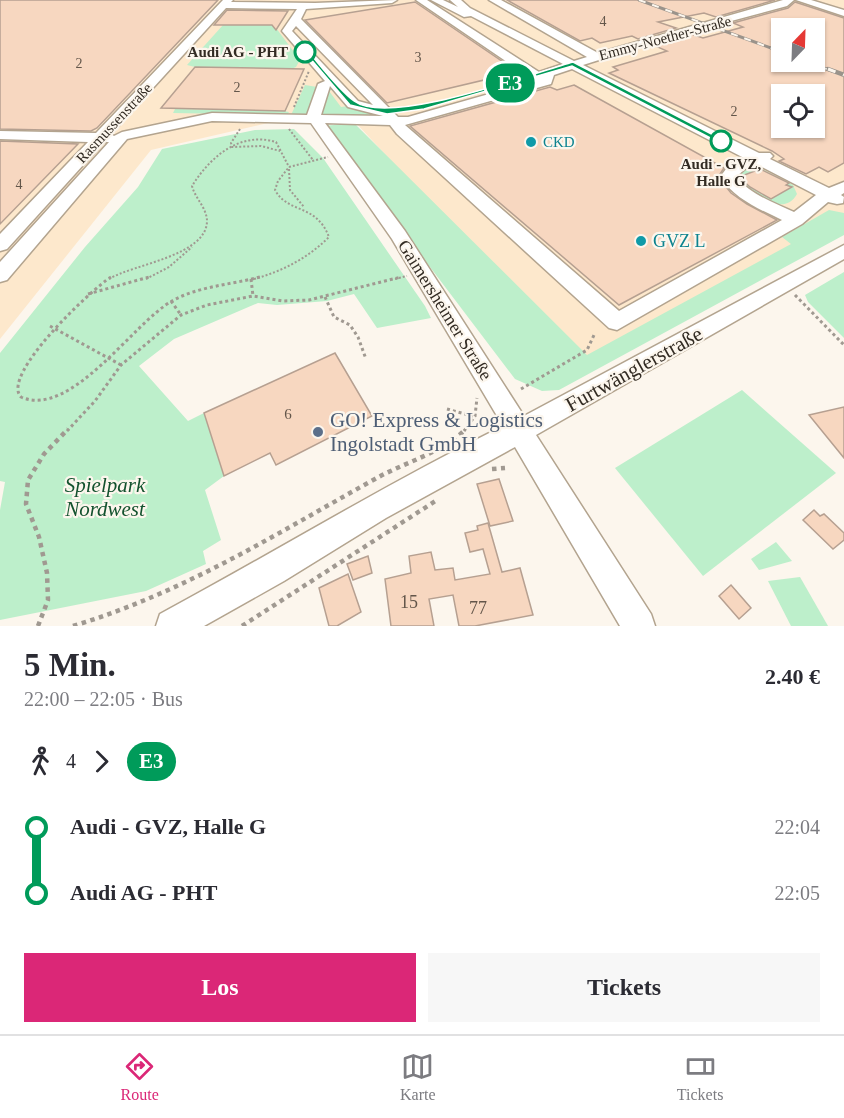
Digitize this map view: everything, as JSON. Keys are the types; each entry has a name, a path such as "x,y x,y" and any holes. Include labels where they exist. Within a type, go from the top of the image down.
{"street":[{"path":"421,0 548,75"},
{"path":"438,0 546,57 549,65 548,75"},
{"path":"455,0 467,10 584,73 739,165"},
{"path":"495,0 593,58 584,73"},
{"name":"Emmy-Noether-Straße","path":"593,58 701,26 732,20 787,0"},
{"path":"801,0 844,13"},
{"path":"827,1 842,0"},
{"path":"299,11 397,1"},
{"path":"169,82 211,34 228,4 251,3 299,11 397,1"},
{"path":"827,1 844,6"},
{"name":"Rasmussenstraße","path":"0,245 196,33 228,4"},
{"path":"299,11 288,31 322,75 356,106 389,116 416,120 548,75 584,73 840,192"},
{"path":"299,11 389,116 617,322 796,220 840,192"},
{"path":"196,33 211,34"},
{"name":"Gaimersheimer Straße","path":"322,75 316,119 342,153 459,327 519,431 639,626"},
{"path":"152,116 288,118 389,116"},
{"path":"0,135 100,138 122,136 212,117"},
{"path":"0,275 134,122"},
{"path":"763,157 739,165 728,177 732,184 796,220"},
{"name":"Furtwänglerstraße","path":"172,626 273,570 376,508 844,250"}],"path":[{"path":"313,160 286,125 313,64 322,75"},
{"path":"232,147 233,139 248,118"},
{"path":"85,295 153,278 185,255 206,226 207,218 206,211 194,195 192,186 205,167 232,147 249,140 264,138 276,142 289,167 286,183 289,192 305,208"},
{"path":"232,147 261,146 282,152"},
{"path":"14,393 26,399 41,400 59,394 79,384 140,325 171,302 190,292 251,279 298,262 316,251 329,237 327,228 315,214 280,199 275,190 278,181 289,167 342,153"},
{"path":"121,365 50,326 85,295 110,278 135,265 167,257 193,246"},
{"path":"38,626 48,600 47,573 39,537 26,504 28,480 44,454 94,401 121,365 181,315 207,305 254,296 284,301 325,297 423,272"},
{"path":"251,279 254,296"},
{"path":"782,285 803,301 844,345"},
{"path":"325,297 334,317 350,325 358,337 366,359"},
{"path":"171,302 181,315"},
{"path":"521,389 587,350 595,333"},
{"path":"73,626 152,599 264,544 378,476 426,456 463,432 476,417 447,408"},
{"path":"484,471 505,468"},
{"path":"242,626 446,494"}],"shaded area":[{"path":"0,0 844,0 844,233 587,372 356,123 281,120 151,150 0,339"}],"green space":[{"path":"223,25 279,25 276,28 301,58 296,67 291,69 187,65"},
{"path":"305,85 317,87 308,115 291,115"},
{"path":"330,86 334,89 329,91 341,107 348,106 379,115 321,116"},
{"path":"175,109 289,112 287,115 173,113"},
{"path":"354,123 587,355 791,244 782,237 829,210 844,213 844,235 559,390 542,391 515,379 323,126"},
{"name":"Spielpark Nordwest","path":"294,129 323,158 431,318 377,328 354,294 327,301 277,305 258,303 174,339 139,366 188,421 204,413 224,476 205,490 221,540 203,551 206,564 146,591 0,620 0,510 5,482 0,481 0,353 85,247 138,187 162,149 255,130"},
{"path":"754,165 793,185 797,194 791,201 783,204 774,204 756,195 735,178 737,173"},
{"path":"844,272 844,338 808,302 805,295"},
{"path":"742,390 836,473 703,576 615,468"},
{"path":"776,542 792,561 759,570 751,559"},
{"path":"800,577 828,626 791,626 768,581"}],"building":[{"path":"0,0 218,0 97,128 91,131 0,129"},
{"path":"507,0 775,0 716,17 704,13 658,22 676,28 638,39 632,36 600,43 592,38 580,41"},
{"path":"415,2 518,72 387,103 305,20"},
{"path":"795,2 844,18 844,163 828,172 819,167 806,174 779,161 784,159 772,151 609,73 618,70 613,67 667,51 653,45 691,34 703,38 743,27 733,23 788,8"},
{"path":"227,10 288,11 276,30 272,25 214,25"},
{"path":"195,67 304,69 285,111 161,108"},
{"name":"GVZ L","path":"574,85 724,168 718,177 731,193 777,220 619,305 410,126 550,87 557,90"},
{"path":"0,141 78,144 0,224"},
{"path":"760,169 789,183 786,185 792,187 771,199 750,187 739,177"},
{"path":"335,353 372,416 276,465 270,453 224,476 204,413"},
{"path":"844,407 844,458 809,415"},
{"path":"499,479 513,521 490,526 477,484"},
{"path":"814,510 820,516 824,514 844,533 844,540 833,549 803,520"},
{"path":"488,523 502,572 520,568 533,615 475,626 459,626 453,595 429,599 434,626 391,626 385,579 411,573 409,556 431,552 435,570 453,568 455,580 490,574 483,549 470,552 465,533 478,530 477,526"},
{"path":"368,556 372,573 353,580 347,564"},
{"path":"348,574 361,612 337,626 329,626 319,588"},
{"path":"731,585 751,608 739,619 719,596"}],"railway":[{"path":"639,0 771,48"},
{"path":"825,68 832,71"},
{"path":"828,69 844,75"}],"bus line":[{"name":"E3","path":"305,52 353,104 387,112 421,108 573,64 721,141"}],"place":[{"name":"Audi AG - PHT","path":"305,52"},
{"name":"Audi - GVZ, Halle G","path":"721,141"},
{"name":"CKD","path":"531,142"},
{"name":"GVZ L","path":"641,241"},
{"name":"GO! Express & Logistics Ingolstadt GmbH","path":"318,432"}]}
